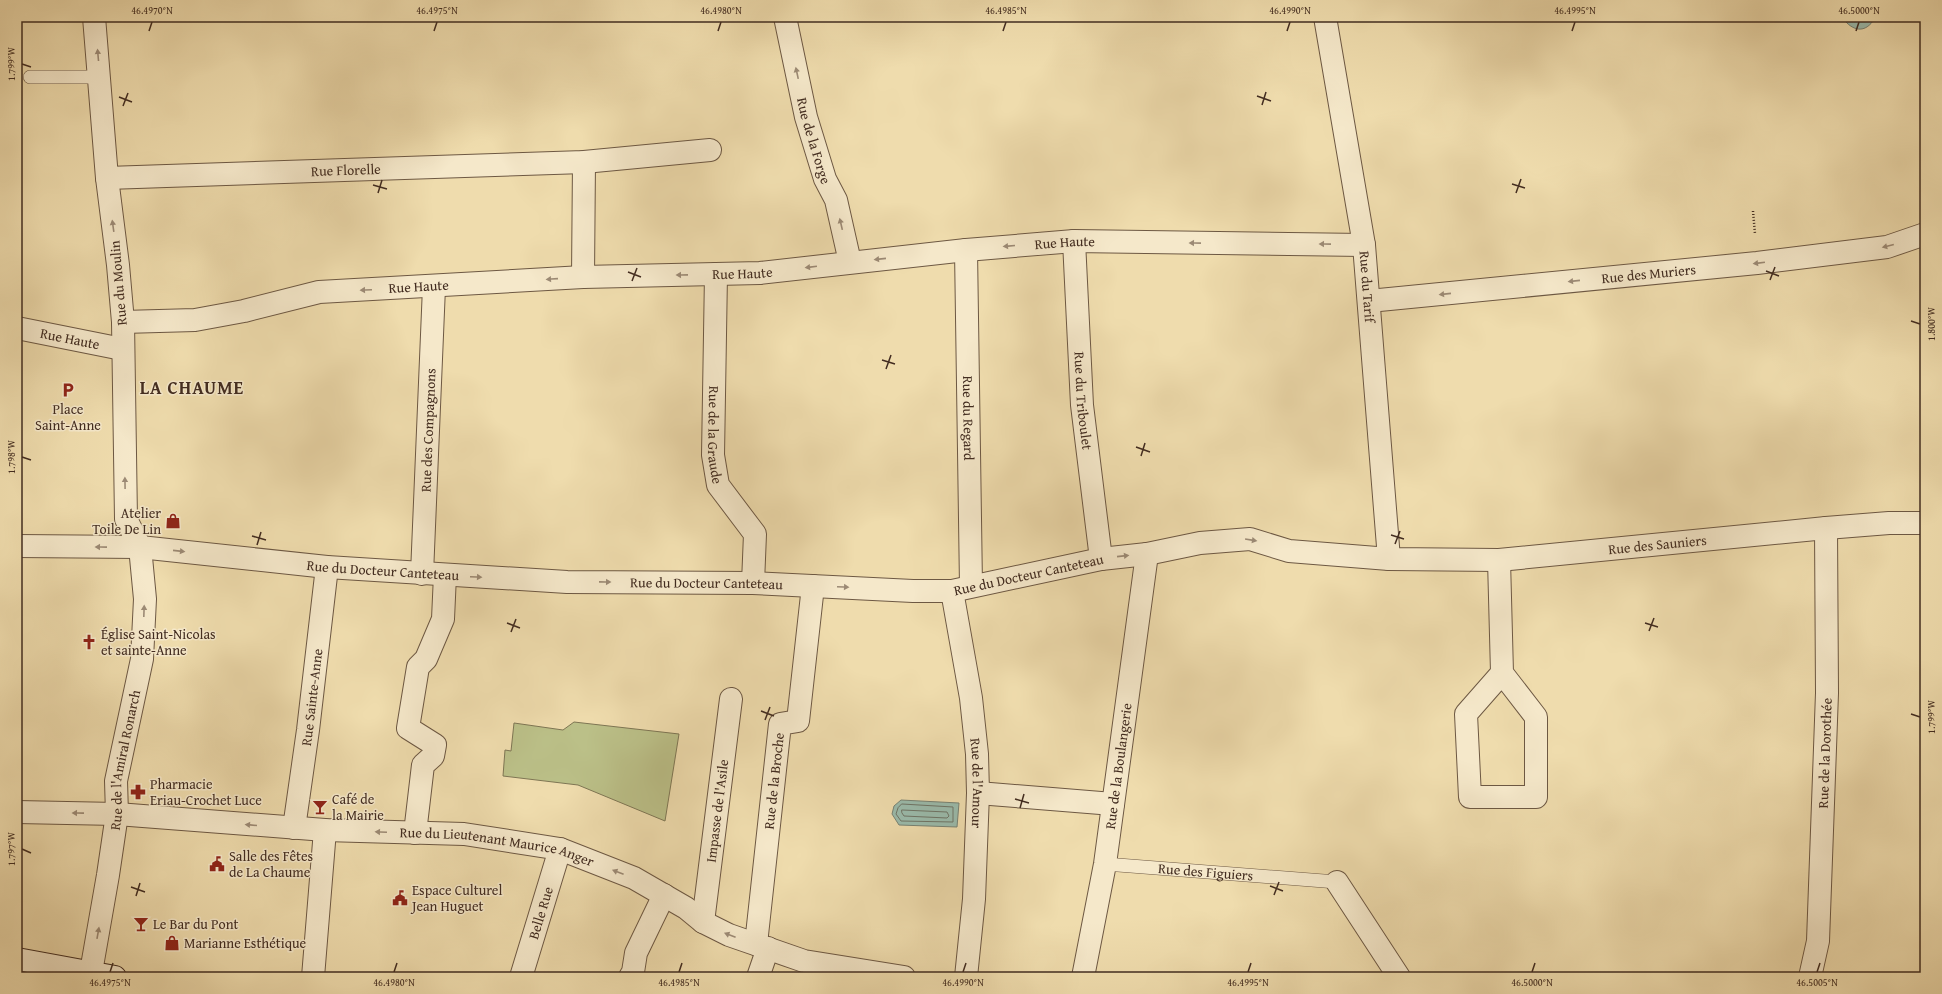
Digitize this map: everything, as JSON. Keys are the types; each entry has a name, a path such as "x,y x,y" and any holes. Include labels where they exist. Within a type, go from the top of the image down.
{"street":[{"name":"Rue du Moulin","path":"94,17 107,178 118,265 123,322 122,349 126,519 140,547"},
{"name":"Rue de la Forge","path":"785,17 806,117 825,180 836,200 850,262"},
{"name":"Rue du Tarif","path":"1325,17 1364,245 1389,559"},
{"name":"Rue Florelle","path":"107,178 584,162 710,150"},
{"path":"583,277 584,162"},
{"name":"Rue des Muriers","path":"1369,301 1757,263 1887,247 1925,234"},
{"name":"Rue Haute","path":"123,322 195,320 244,311 319,292 434,287 583,277 760,273 966,250 1074,241 1364,245"},
{"name":"Rue du Triboulet","path":"1074,241 1082,405 1102,559"},
{"name":"Rue du Regard","path":"961,588 966,250"},
{"name":"Rue de la Graude","path":"716,274 713,455 718,485 755,534 753,583"},
{"name":"Rue des Compagnons","path":"422,574 434,287"},
{"name":"Rue Haute","path":"17,328 122,349"},
{"name":"Rue des Sauniers","path":"1389,559 1499,560 1826,528 1889,523 1925,523"},
{"name":"Rue de la Dorothée","path":"1810,977 1818,940 1826,717 1826,528"},
{"name":"Rue du Docteur Canteteau","path":"17,546 140,547 326,567 567,582 753,583 913,591 961,588 1102,559 1147,554 1200,543 1250,539 1289,551 1389,559"},
{"name":"Rue de l'Amiral Ronarch","path":"91,972 117,814 116,781 142,659 145,599 140,547"},
{"name":"Rue de la Boulangerie","path":"1083,977 1105,864 1147,554"},
{"path":"1499,560 1502,673 1536,717 1536,797 1470,797 1466,714 1502,673"},
{"name":"Rue Sainte-Anne","path":"294,828 308,730 326,567"},
{"path":"415,833 424,764 433,756 435,745 408,728 418,667 426,659 443,619 445,575"},
{"name":"Rue de la Broche","path":"762,946 780,724 798,721 813,586"},
{"name":"Rue de l'Amour","path":"961,588 977,754 978,793 974,899 966,977"},
{"name":"Impasse de l'Asile","path":"703,922 731,700"},
{"path":"978,793 1113,804"},
{"name":"Rue du Lieutenant Maurice Anger","path":"17,812 117,814 325,830 464,834 560,849 634,878 686,908 703,922 730,935 762,946 802,969 904,977"},
{"path":"313,977 325,830"},
{"name":"Belle Rue","path":"521,977 560,849"},
{"name":"Rue des Figuiers","path":"1337,882 1399,977"},
{"path":"630,977 633,972 636,953 664,895"},
{"path":"758,977 762,946"},
{"path":"17,959 115,977"}],"lane":[{"path":"30,77 100,77"},
{"name":"Rue des Figuiers","path":"1105,864 1337,882"}],"path":[{"path":"1753,211 1755,237"}],"green space":[{"path":"574,722 679,734 665,821 578,785 503,776 505,750 511,751 514,723 563,730"}],"water":[{"path":"1842,17 1871,17 1873,21 1865,28 1857,29 1849,25"},
{"path":"901,800 959,803 957,827 899,825 892,814 894,806"}],"place":[{"name":"Place Saint-Anne","path":"68,390"},
{"name":"Atelier Toile De Lin","path":"173,521"},
{"name":"Église Saint-Nicolas et sainte-Anne","path":"89,642"},
{"name":"Pharmacie Eriau-Crochet Luce","path":"138,792"},
{"name":"Café de la Mairie","path":"320,807"},
{"name":"Salle des Fêtes de La Chaume","path":"217,864"},
{"name":"Espace Culturel Jean Huguet","path":"400,898"},
{"name":"Le Bar du Pont","path":"141,924"},
{"name":"Marianne Esthétique","path":"172,943"}],"district":[{"name":"LA CHAUME","path":"192,387"}]}
